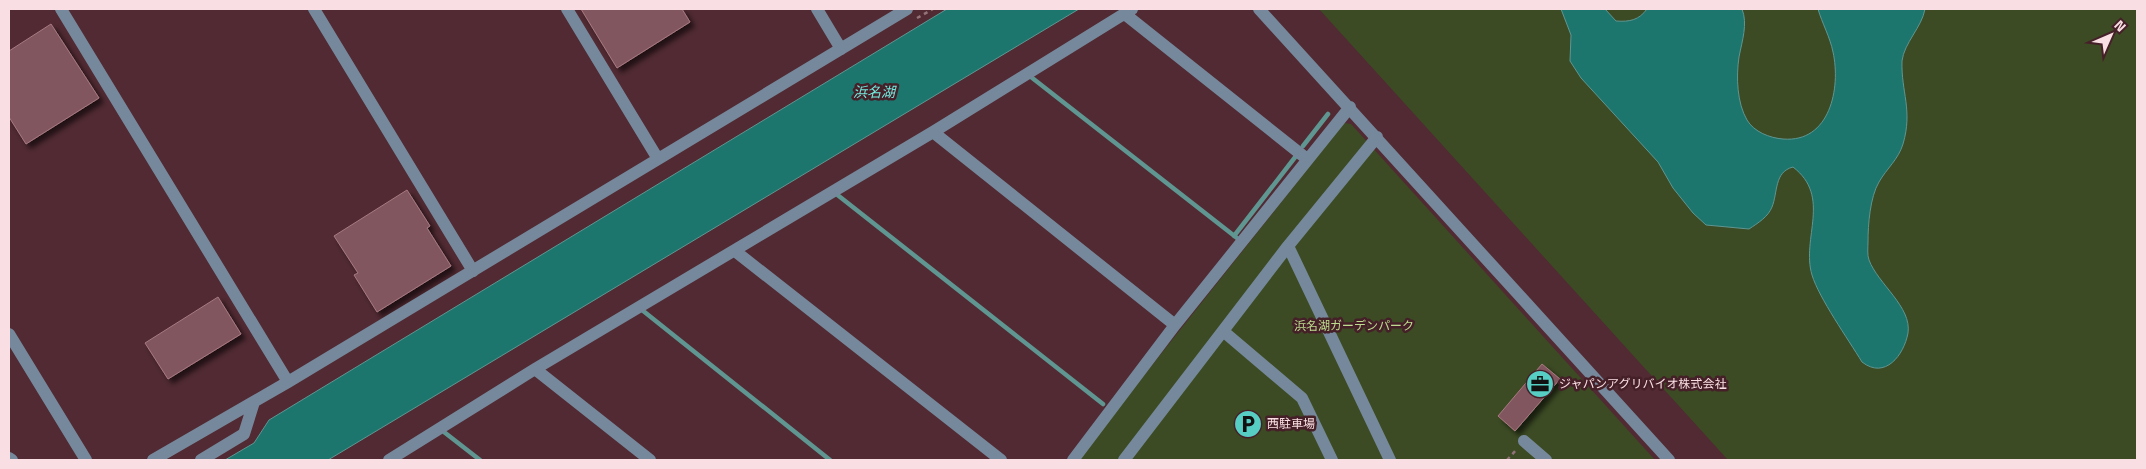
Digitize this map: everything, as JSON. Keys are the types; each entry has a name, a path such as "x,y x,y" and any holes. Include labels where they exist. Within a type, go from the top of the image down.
{"street":[{"path":"62,9 288,382"},
{"path":"314,9 473,271"},
{"path":"566,9 658,159"},
{"path":"817,9 840,49"},
{"path":"153,460 288,382 907,9"},
{"path":"1259,9 1350,106 1669,460"},
{"path":"388,460 535,369 933,132 1129,12 1307,160"},
{"path":"1073,460 1175,325 1350,106"},
{"path":"933,132 1175,325"},
{"path":"1124,460 1288,246 1377,137"},
{"path":"1288,246 1390,460"},
{"path":"735,251 1001,460"},
{"path":"1222,331 1302,398 1332,460"},
{"path":"9,334 86,460"},
{"path":"535,369 650,460"},
{"path":"202,460 244,434 254,402"},
{"path":"1524,442 1546,460"}],"green space":[{"path":"1319,9 2137,9 2137,460 1728,460"},
{"name":"浜名湖ガーデンパーク","path":"1344,123 1351,124 1655,460 1077,460"}],"water":[{"name":"浜名湖","path":"947,9 1079,9 328,460 225,460 254,443 269,420"},
{"path":"1561,9 1605,9 1616,21 1630,21 1637,18 1647,9 1742,9 1744,27 1738,73 1738,90 1741,106 1747,120 1754,128 1768,136 1783,139 1799,138 1812,132 1822,123 1829,110 1833,96 1835,66 1833,52 1818,9 1925,9 1903,54 1902,72 1907,121 1903,144 1876,188 1869,220 1869,260 1879,278 1900,305 1908,323 1906,341 1898,357 1886,367 1870,367 1862,362 1827,307 1812,275 1810,247 1813,205 1811,191 1805,179 1793,167 1783,173 1770,211 1762,220 1749,229 1706,225 1693,213 1673,188 1658,162 1581,78 1570,61 1571,35"}],"building":[{"path":"581,9 682,9 690,22 617,68"},
{"path":"51,24 99,98 26,144 9,117 9,51"},
{"path":"407,190 430,226 427,228 451,266 377,312 354,275 358,273 334,236"},
{"path":"218,297 241,334 168,379 145,343"},
{"path":"1542,364 1560,379 1515,431 1498,416"}],"waterway":[{"path":"1031,77 1237,238"},
{"path":"1303,146 1328,114"},
{"path":"1234,236 1296,156"},
{"path":"835,193 1103,404"},
{"path":"642,310 830,460"},
{"path":"444,432 480,460"}],"place":[{"name":"ジャパンアグリバイオ株式会社","path":"1540,384"},
{"name":"西駐車場","path":"1248,424"}]}
